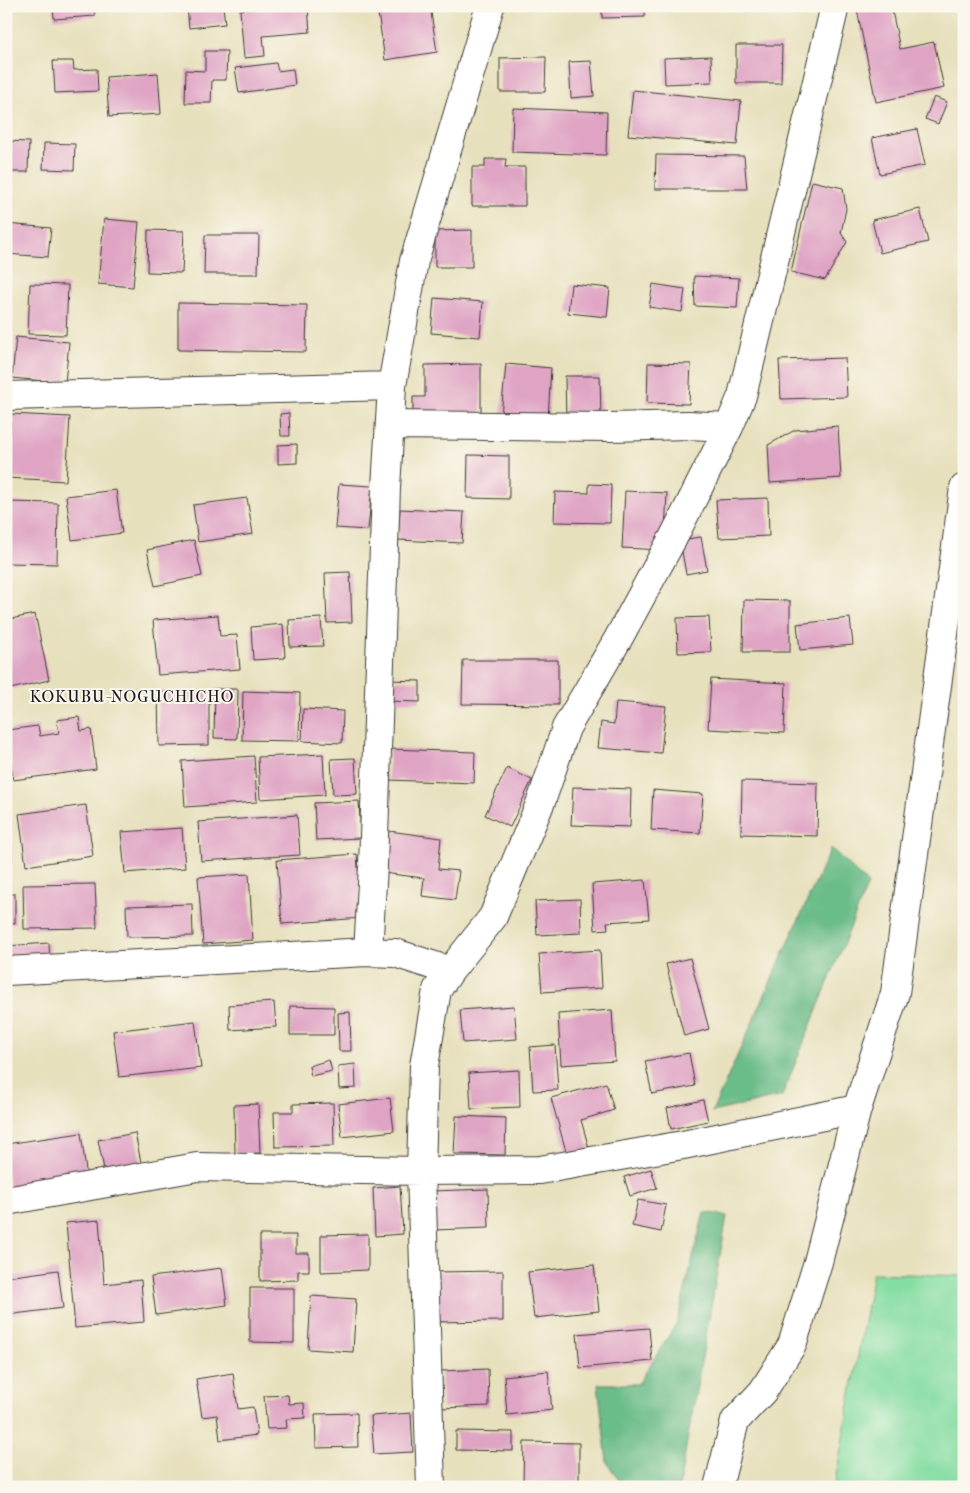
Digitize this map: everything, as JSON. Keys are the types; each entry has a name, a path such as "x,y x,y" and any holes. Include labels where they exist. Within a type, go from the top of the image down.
{"street":[{"path":"368,952 373,866 386,488 392,386 414,261 490,6"},
{"path":"431,1487 420,1172 424,1066 437,990 493,917 542,799 566,728 665,553 729,427 742,396 835,6"},
{"path":"6,396 392,386"},
{"path":"390,425 610,427 688,425 729,427"},
{"path":"718,1487 735,1421 762,1390 792,1345 818,1262 857,1109 895,993 964,488"},
{"path":"6,971 368,952 395,953 450,971"},
{"path":"6,1200 197,1167 420,1172 540,1170 682,1145 857,1109"}],"green space":[{"path":"831,848 868,884 782,1096 712,1112"},
{"path":"704,1212 727,1216 679,1487 623,1487 607,1462 598,1384 638,1384 677,1323"},
{"path":"873,1273 964,1276 964,1487 834,1487"}],"building":[{"path":"53,6 94,6 95,16 54,19"},
{"path":"187,6 223,6 225,24 189,28"},
{"path":"276,6 308,6 310,32 263,36 265,56 244,58 240,10"},
{"path":"377,6 430,6 437,52 385,60"},
{"path":"602,6 645,6 645,17 602,18"},
{"path":"875,6 891,6 900,49 934,42 944,88 876,102 857,10"},
{"path":"736,45 782,45 781,83 736,83"},
{"path":"205,51 227,51 226,80 212,80 211,103 185,103 186,70 205,71"},
{"path":"711,56 712,82 665,84 664,58"},
{"path":"546,57 545,92 500,92 500,58"},
{"path":"53,61 73,61 74,70 97,69 98,91 55,93"},
{"path":"591,61 594,96 571,98 569,62"},
{"path":"276,63 278,71 293,69 295,85 239,93 235,68"},
{"path":"158,73 161,114 109,117 106,77"},
{"path":"633,90 741,101 737,145 628,135"},
{"path":"934,97 947,102 938,124 925,119"},
{"path":"513,108 607,112 606,155 512,152"},
{"path":"917,129 925,165 880,174 872,138"},
{"path":"6,141 29,142 28,172 6,172"},
{"path":"44,143 75,144 74,170 43,169"},
{"path":"656,155 744,156 747,189 655,189"},
{"path":"485,159 506,159 505,167 525,167 525,206 472,206 472,167 485,167"},
{"path":"812,181 843,188 846,209 841,233 847,242 825,280 791,272"},
{"path":"920,209 928,242 880,253 872,220"},
{"path":"104,219 139,222 133,287 98,284"},
{"path":"6,224 51,228 48,257 6,254"},
{"path":"148,230 184,231 182,273 147,272"},
{"path":"472,230 472,267 435,267 435,231"},
{"path":"205,235 259,235 258,274 204,274"},
{"path":"694,276 739,278 737,308 695,306"},
{"path":"30,284 68,285 66,335 28,334"},
{"path":"571,284 610,288 607,317 568,313"},
{"path":"653,284 685,289 682,312 649,307"},
{"path":"434,298 483,302 480,337 431,333"},
{"path":"178,303 307,305 306,352 178,350"},
{"path":"16,337 69,342 65,383 12,378"},
{"path":"845,358 847,397 781,399 779,360"},
{"path":"648,363 691,364 689,404 647,403"},
{"path":"481,364 481,416 413,417 413,397 425,397 425,365"},
{"path":"506,364 551,368 548,419 501,415"},
{"path":"565,376 600,376 601,418 566,419"},
{"path":"289,413 290,436 281,436 280,414"},
{"path":"11,414 70,417 66,481 6,478 6,435 10,435"},
{"path":"838,426 841,478 770,483 768,445 795,430"},
{"path":"297,444 297,463 278,464 278,445"},
{"path":"468,455 509,456 509,499 467,498"},
{"path":"339,484 372,486 368,530 335,528"},
{"path":"589,484 611,485 610,523 554,522 555,492 589,493"},
{"path":"116,490 122,533 72,540 66,496"},
{"path":"625,491 667,493 664,550 622,548"},
{"path":"247,498 253,534 198,542 193,505"},
{"path":"768,498 769,536 719,538 716,500"},
{"path":"6,502 58,503 57,564 6,563"},
{"path":"400,509 464,512 462,543 398,540"},
{"path":"701,537 707,570 686,574 680,540"},
{"path":"194,540 202,576 155,586 147,550"},
{"path":"350,572 352,622 327,623 325,573"},
{"path":"744,600 790,601 790,652 743,652"},
{"path":"35,614 49,680 6,690 6,620"},
{"path":"218,615 220,636 237,635 240,669 158,675 153,620"},
{"path":"709,617 711,652 678,653 677,618"},
{"path":"321,618 323,646 290,647 289,620"},
{"path":"850,618 853,645 800,650 797,624"},
{"path":"283,624 285,658 253,660 251,627"},
{"path":"463,660 558,660 558,705 462,704"},
{"path":"711,679 786,683 784,733 708,729"},
{"path":"387,680 420,681 420,702 386,701"},
{"path":"215,689 238,689 237,739 214,738"},
{"path":"209,691 209,745 159,746 158,692"},
{"path":"243,691 300,693 299,741 242,740"},
{"path":"616,702 666,706 661,753 598,748 601,722 614,724"},
{"path":"303,709 343,711 342,743 302,741"},
{"path":"79,717 81,731 91,729 96,769 13,780 7,730 38,726 40,736 59,733 57,720"},
{"path":"389,749 475,752 474,783 388,780"},
{"path":"323,754 325,795 260,799 258,757"},
{"path":"254,756 257,802 185,807 182,761"},
{"path":"355,758 357,794 333,795 331,759"},
{"path":"507,768 532,780 510,827 485,815"},
{"path":"742,781 818,783 817,836 741,834"},
{"path":"573,787 631,789 630,827 571,825"},
{"path":"653,790 703,794 700,833 651,830"},
{"path":"359,801 361,838 316,840 314,803"},
{"path":"86,805 93,856 26,866 19,814"},
{"path":"297,815 300,855 201,861 198,822"},
{"path":"6,820 11,820 12,862 6,863"},
{"path":"182,828 185,868 125,873 121,832"},
{"path":"389,831 441,838 438,869 459,871 455,900 422,896 424,878 383,873"},
{"path":"357,854 362,918 282,924 277,860"},
{"path":"249,874 253,940 203,944 198,877"},
{"path":"645,880 649,919 607,922 608,929 595,930 592,884"},
{"path":"95,884 97,928 24,929 23,885"},
{"path":"6,894 15,894 15,923 6,923"},
{"path":"580,899 581,933 537,935 535,901"},
{"path":"192,904 193,936 127,937 126,906"},
{"path":"49,943 50,961 6,964 6,946"},
{"path":"600,950 602,988 542,992 539,954"},
{"path":"690,958 709,1029 684,1036 666,964"},
{"path":"274,1002 276,1027 230,1030 229,1005"},
{"path":"290,1006 334,1007 334,1035 290,1035"},
{"path":"514,1006 517,1039 463,1043 460,1010"},
{"path":"612,1010 615,1061 561,1065 558,1014"},
{"path":"350,1012 351,1051 339,1051 338,1013"},
{"path":"195,1021 201,1068 119,1077 113,1031"},
{"path":"555,1045 558,1090 533,1091 530,1047"},
{"path":"689,1053 695,1086 652,1094 645,1061"},
{"path":"329,1060 332,1071 311,1076 309,1066"},
{"path":"355,1064 356,1088 339,1089 338,1066"},
{"path":"519,1070 520,1107 471,1109 469,1073"},
{"path":"606,1083 614,1110 581,1120 590,1152 568,1158 551,1098"},
{"path":"390,1098 394,1131 342,1137 338,1104"},
{"path":"703,1100 708,1121 671,1129 667,1108"},
{"path":"333,1103 334,1146 275,1147 274,1112 293,1112 293,1104"},
{"path":"258,1104 260,1153 235,1154 234,1105"},
{"path":"456,1116 506,1118 505,1155 454,1154"},
{"path":"81,1133 87,1178 10,1190 6,1167 6,1144"},
{"path":"135,1133 142,1167 105,1174 98,1140"},
{"path":"651,1169 657,1188 630,1196 624,1177"},
{"path":"400,1186 403,1234 375,1236 373,1188"},
{"path":"488,1189 489,1228 433,1230 432,1191"},
{"path":"638,1200 666,1205 661,1232 632,1226"},
{"path":"99,1220 104,1284 141,1280 144,1322 75,1328 66,1223"},
{"path":"368,1234 368,1270 321,1272 321,1235"},
{"path":"260,1235 296,1235 296,1253 309,1253 309,1271 298,1271 298,1280 260,1281"},
{"path":"594,1265 599,1311 534,1318 528,1272"},
{"path":"222,1268 227,1305 156,1315 151,1277"},
{"path":"58,1270 63,1308 6,1315 6,1277"},
{"path":"503,1271 503,1321 432,1322 432,1272"},
{"path":"250,1288 294,1288 294,1343 250,1342"},
{"path":"311,1296 356,1299 353,1352 308,1349"},
{"path":"649,1328 652,1361 580,1368 577,1334"},
{"path":"488,1369 489,1406 442,1408 441,1371"},
{"path":"548,1371 552,1410 507,1415 504,1376"},
{"path":"233,1373 238,1409 253,1407 257,1435 220,1440 217,1415 202,1417 196,1379"},
{"path":"288,1395 289,1404 304,1403 305,1418 286,1419 287,1428 267,1429 264,1396"},
{"path":"357,1413 358,1447 316,1448 315,1414"},
{"path":"411,1413 413,1452 374,1454 371,1416"},
{"path":"456,1431 513,1432 513,1451 456,1450"},
{"path":"524,1442 579,1443 579,1483 523,1483"}],"district":[{"name":"KOKUBU-NOGUCHICHO","path":"132,696"}]}
